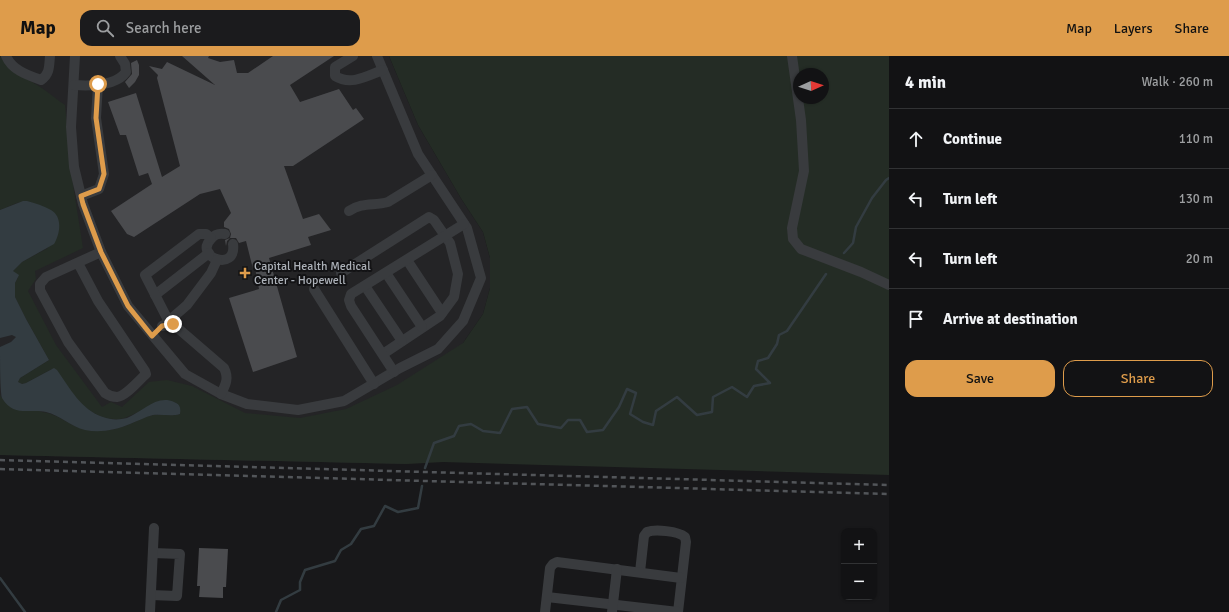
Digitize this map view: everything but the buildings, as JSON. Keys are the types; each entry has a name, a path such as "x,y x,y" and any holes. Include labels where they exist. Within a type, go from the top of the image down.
{"street":[{"path":"6,56 10,64 24,74 41,80 46,77 48,72 50,56"},
{"path":"75,56 71,127 74,167 81,196 101,252 128,306 185,374 221,394 247,404 298,410 344,401 438,349 464,322 481,278 467,228 418,154 377,56"},
{"path":"74,85 85,86 98,84 122,77 126,72 125,64 120,56"},
{"path":"353,56 335,68 335,76 342,80 356,80 383,70"},
{"path":"792,56 801,120 804,171 792,228 793,239 801,249 889,285"},
{"path":"81,196 99,189 104,174 96,118 98,84"},
{"path":"349,211 363,204 381,204 388,202 432,175"},
{"path":"341,272 428,217 434,220 450,243 458,274 454,297 440,316 383,354"},
{"path":"394,372 351,306 349,300 352,294 464,224"},
{"path":"165,323 155,295 144,275 199,234 206,234 211,238"},
{"path":"225,234 214,235 208,241 207,245 213,256 221,261 229,258 234,250 233,244"},
{"path":"78,263 98,301 145,370 146,374 123,395 118,397 105,393 68,342 40,290 40,284 46,277 101,252"},
{"path":"152,336 191,301 210,273 213,256"},
{"path":"155,295 213,256"},
{"path":"407,260 442,313"},
{"path":"386,273 422,327"},
{"path":"365,286 402,341"},
{"path":"314,289 374,384"},
{"path":"165,323 173,324 224,368 227,373 227,381 221,394"},
{"path":"150,612 154,528"},
{"path":"547,597 613,608 678,612 686,542 685,537 681,534 652,530 647,532 644,536 640,572"},
{"path":"151,595 177,596 180,554 153,553"},
{"path":"545,612 550,568 557,562 681,578"},
{"path":"613,608 617,569"}],"shaded area":[{"name":"Capital Health Medical Center - Hopewell","path":"0,56 389,56 418,125 462,200 483,232 490,258 490,288 483,314 463,343 407,464 0,455"},
{"path":"0,56 12,70 41,87 65,105 72,178 83,248 35,271 36,279 28,291 56,345 102,407 111,402 122,407 149,382 167,380 192,386 245,413 300,418 346,409 397,385 463,343 483,314 490,288 490,258 483,232 462,200 418,125 389,56 889,56 889,475 443,462 407,464 0,455 0,394 1,397 53,415 73,425 90,430 101,431 113,429 153,415 180,414 179,406 174,402 165,402 120,419 109,419 89,410 81,403 52,369 26,383 22,384 18,382 20,378 49,360 15,297 15,283 18,278 13,271 22,262 48,248 34,204 30,202 21,202 0,210"},
{"path":"23,201 45,207 55,213 59,221 59,231 54,244 22,262 13,271 19,275 15,283 15,297 49,360 20,378 18,382 22,384 26,383 54,368 82,404 95,414 103,417 109,419 127,418 162,400 168,400 178,404 180,414 153,415 114,429 91,431 70,424 46,412 17,410 7,404 2,398 0,381 0,347 11,342 16,337 12,335 0,338 0,210"}],"waterway":[{"path":"844,253 853,243 856,227 872,198 889,178"},
{"path":"425,468 434,443 454,436 459,426 471,424 483,431 500,433 512,409 527,407 538,424 561,428 568,420 580,420 587,432 603,430 619,407 627,389 636,393 630,414 643,422 653,425 656,411 677,397 697,415 712,412 713,397 732,387 747,397 754,386 770,383 756,369 758,361 768,358 777,344 779,335 787,331 826,274"},
{"path":"276,612 281,600 300,590 300,582 305,570 335,561 341,550 351,544 361,529 374,526 385,506 398,512 418,508 422,486"},
{"path":"0,578 25,612"}],"railway":[{"path":"0,460 889,485"},
{"path":"0,469 889,494"}],"place":[{"name":"Capital Health Medical Center - Hopewell","path":"245,273"}],"route":[{"path":"98,84 96,95 96,118 104,174 99,189 81,196 83,204 101,252 128,306 152,336 162,326 173,324"}]}
